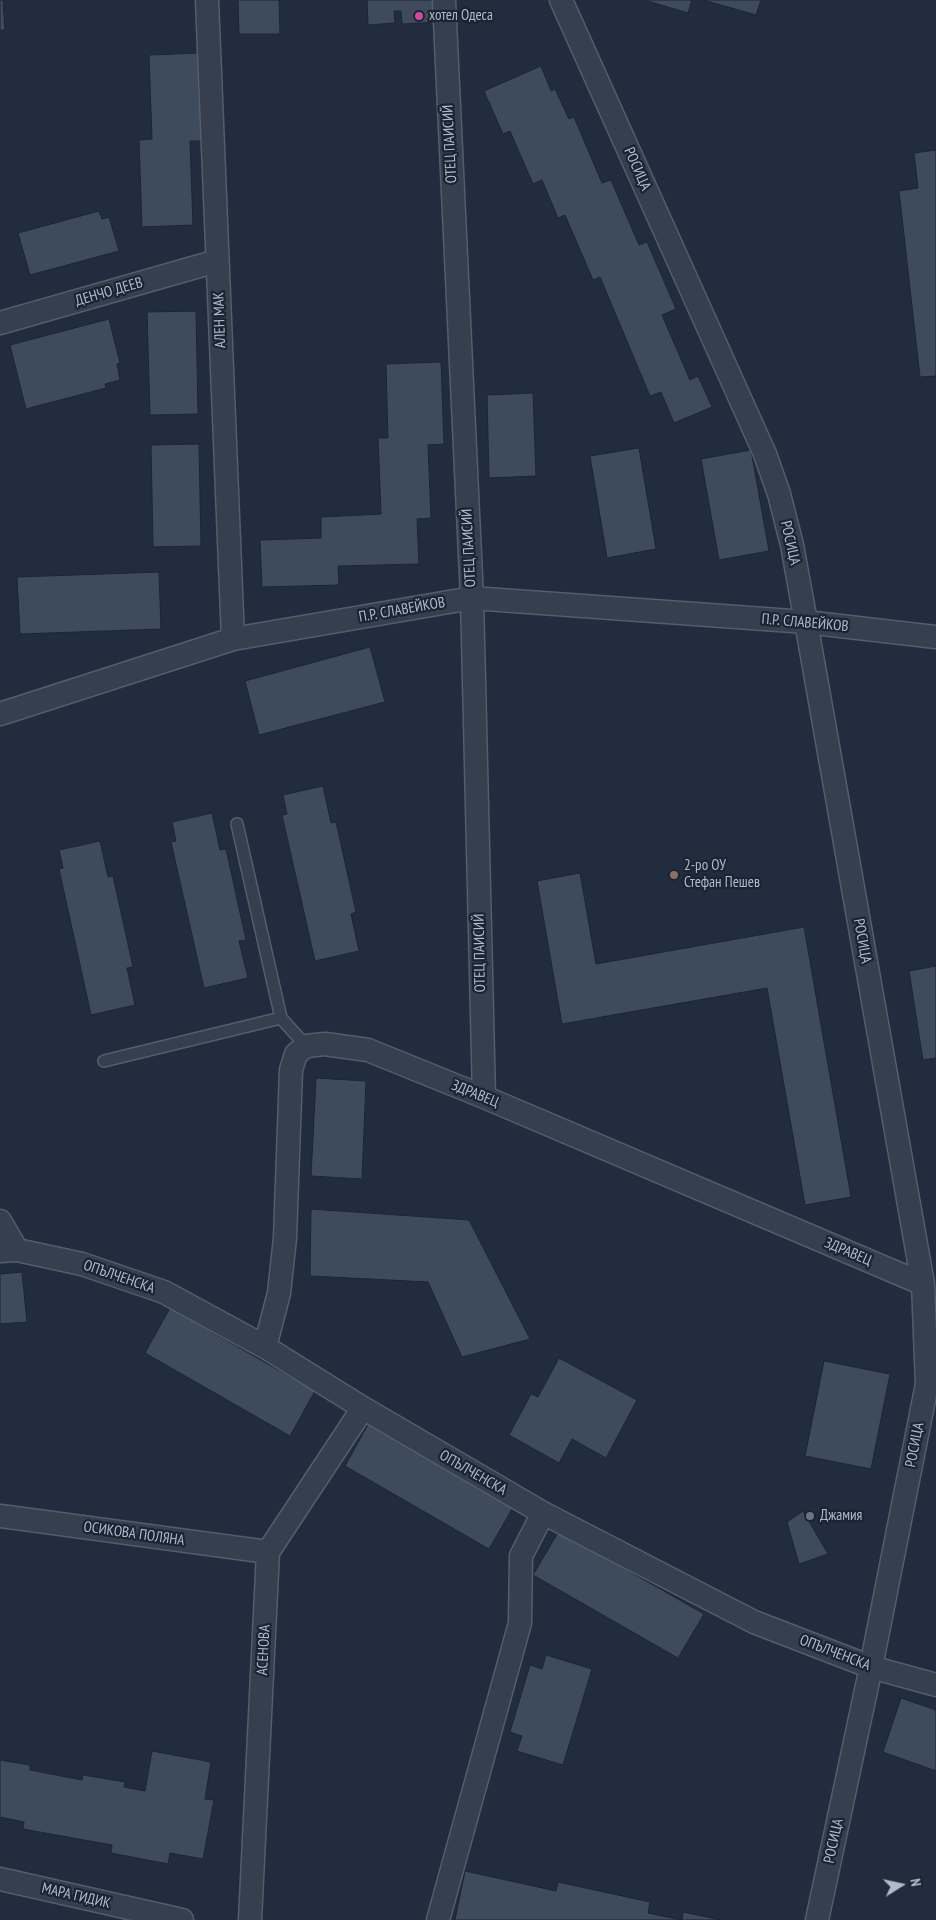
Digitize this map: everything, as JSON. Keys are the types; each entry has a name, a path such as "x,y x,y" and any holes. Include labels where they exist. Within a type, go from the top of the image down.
{"street":[{"name":"АЛЕН МАК","path":"207,0 233,639"},
{"name":"ОТЕЦ ПАИСИЙ","path":"444,0 472,598 484,1097"},
{"name":"РОСИЦА","path":"560,0 765,454 779,494 792,545 806,622 922,1284 931,1383 817,1920"},
{"name":"ДЕНЧО ДЕЕВ","path":"0,323 218,262"},
{"name":"П.Р. СЛАВЕЙКОВ","path":"0,714 233,639 472,598 806,622 936,637"},
{"name":"ЗДРАВЕЦ","path":"306,1046 325,1044 368,1050 484,1097 922,1284"},
{"path":"265,1347 279,1293 286,1238 291,1070 296,1054 306,1046"},
{"path":"0,1221 9,1251"},
{"name":"ОПЪЛЧЕНСКА","path":"9,1251 82,1264 164,1292 265,1347 363,1408 543,1513 754,1622 871,1667 936,1684"},
{"path":"268,1552 363,1408"},
{"path":"438,1920 520,1623 521,1556 543,1513"},
{"name":"ОСИКОВА ПОЛЯНА","path":"0,1516 268,1552"},
{"name":"АСЕНОВА","path":"250,1920 268,1552"},
{"name":"МАРА ГИДИК","path":"0,1878 182,1920"}],"lane":[{"path":"236,824 281,1018 306,1046"},
{"path":"104,1061 281,1018"}],"building":[{"path":"0,0 3,0 5,30 0,30"},
{"path":"238,0 279,0 280,34 239,34"},
{"name":"хотел Одеса","path":"367,0 437,0 438,22 402,24 401,11 394,11 395,23 368,25"},
{"path":"644,0 692,0 688,13"},
{"path":"703,0 761,0 756,15"},
{"path":"199,53 202,141 190,141 193,225 142,227 139,140 152,139 149,55"},
{"path":"541,66 551,91 555,89 569,119 574,117 602,183 611,180 639,245 647,242 676,309 662,315 690,380 698,376 712,407 674,423 661,392 650,396 600,277 593,280 565,215 558,218 542,180 533,184 510,131 503,134 484,91"},
{"path":"936,150 936,376 920,377 899,191 918,188 914,153"},
{"path":"99,211 102,219 109,217 119,251 30,275 18,233"},
{"path":"196,311 198,414 150,415 147,312"},
{"path":"109,319 120,363 117,364 120,380 105,384 106,388 26,409 10,345"},
{"path":"441,362 444,444 428,445 431,518 417,519 419,564 338,566 339,585 262,587 260,540 321,538 321,517 381,514 378,438 388,438 386,364"},
{"path":"533,393 536,476 489,478 487,395"},
{"path":"199,444 201,546 153,547 151,445"},
{"path":"639,448 656,549 607,558 590,456"},
{"path":"751,450 769,551 719,560 701,459"},
{"path":"159,572 161,629 20,634 17,577"},
{"path":"370,647 385,702 259,735 245,681"},
{"path":"323,786 331,823 336,822 356,912 351,914 359,951 315,961 282,815 287,814 283,795"},
{"path":"212,813 220,850 226,849 246,940 239,941 248,978 204,988 171,842 176,841 172,822"},
{"path":"100,841 108,877 113,876 133,967 127,968 135,1005 91,1015 59,869 63,868 59,850"},
{"path":"580,873 596,964 804,927 851,1197 805,1205 767,988 562,1024 537,881"},
{"path":"936,966 936,1058 923,1060 909,971"},
{"path":"316,1078 366,1081 362,1179 311,1176"},
{"path":"311,1209 469,1220 530,1339 462,1357 428,1282 310,1276"},
{"path":"22,1272 27,1322 0,1324 0,1274"},
{"path":"170,1308 315,1391 290,1436 145,1353"},
{"path":"559,1358 637,1400 606,1458 572,1439 559,1463 509,1435 531,1394 538,1397"},
{"path":"824,1361 890,1374 871,1469 805,1456"},
{"path":"370,1421 515,1504 489,1549 345,1466"},
{"path":"803,1511 828,1554 799,1564 787,1522"},
{"path":"559,1531 704,1614 678,1658 533,1575"},
{"path":"546,1655 592,1669 563,1765 517,1751 522,1736 510,1732 530,1665 542,1669"},
{"path":"901,1698 936,1710 936,1771 883,1752"},
{"path":"152,1751 211,1762 205,1799 214,1800 203,1859 170,1853 168,1864 111,1853 112,1845 23,1829 24,1822 0,1817 0,1760 30,1765 30,1770 82,1780 83,1775 125,1782 124,1787 145,1791"},
{"path":"465,1871 556,1891 558,1882 650,1902 648,1913 682,1920 455,1920"},
{"path":"683,1912 721,1920 682,1920"}],"place":[{"name":"хотел Одеса","path":"419,16"},
{"name":"2-ро ОУ Стефан Пешев","path":"674,875"},
{"name":"Джамия","path":"810,1516"}]}
